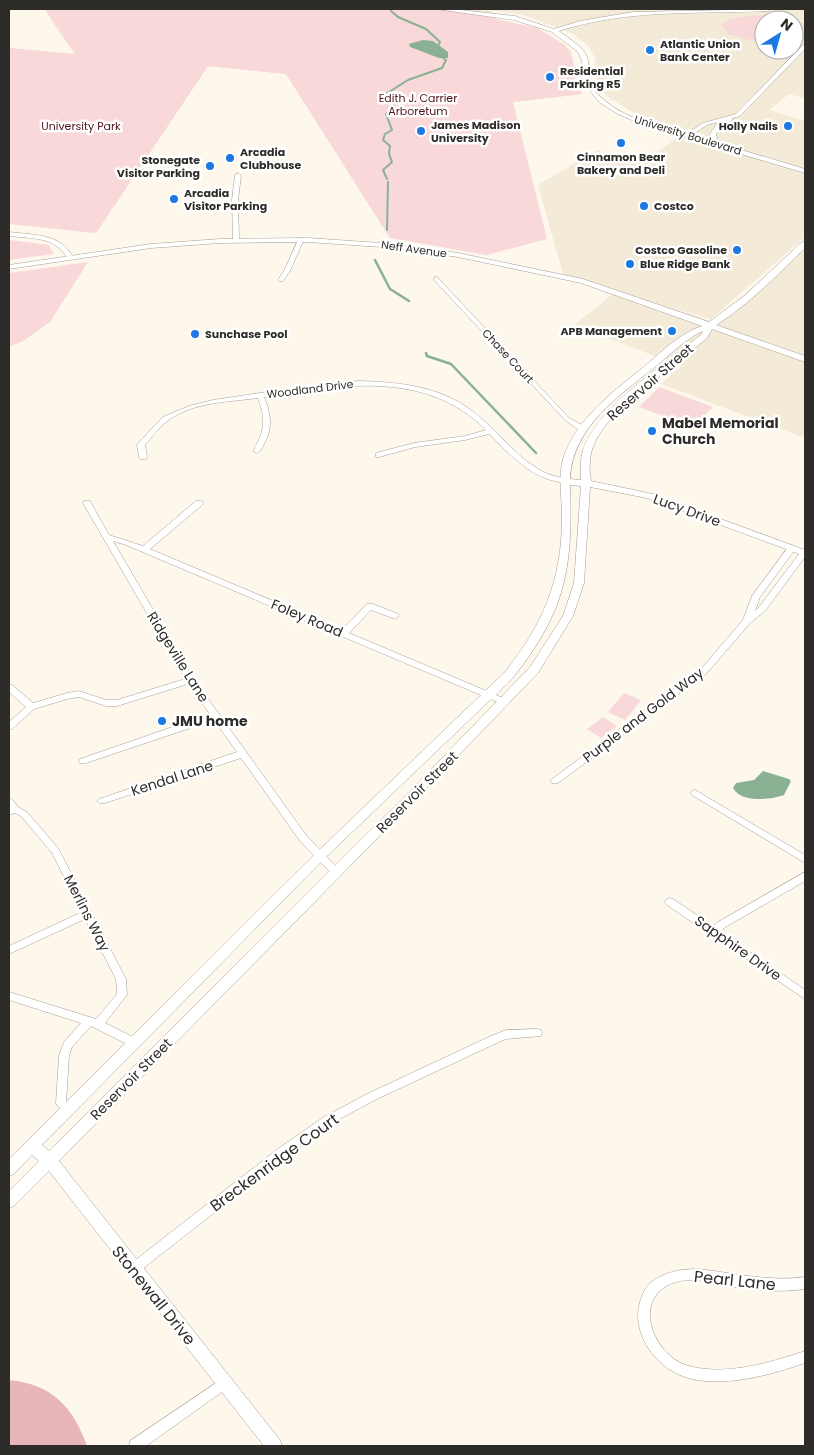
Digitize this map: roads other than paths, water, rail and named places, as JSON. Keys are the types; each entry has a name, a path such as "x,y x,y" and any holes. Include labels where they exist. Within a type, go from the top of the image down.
{"main road":[{"name":"University Boulevard","path":"438,9 515,18 554,31 568,39 580,50 585,60 586,82 601,101 631,118 805,171"},
{"path":"554,31 585,21 621,15 768,9"},
{"path":"723,146 712,135 720,125 730,119"},
{"name":"Neff Avenue","path":"9,267 167,245 236,240 301,239 416,249 552,274 594,285 805,359"},
{"name":"Reservoir Street","path":"9,1169 321,855 508,676 530,648 545,623 559,591 567,547 565,481 572,448 583,429 597,411 617,392 693,332 710,325 756,289 805,244"},
{"name":"Reservoir Street","path":"9,1202 505,702 534,670 568,616 579,584 586,484 584,460 588,448 607,417 620,404 704,336 710,325"},
{"name":"Lucy Drive","path":"565,481 611,487 650,496 805,552"},
{"name":"Stonewall Drive","path":"32,1146 50,1161 274,1446"}],"street":[{"path":"688,136 705,124 730,119 741,113 805,46"},
{"path":"236,240 235,206 238,174"},
{"path":"9,234 59,243 68,250 70,258"},
{"path":"281,280 301,239"},
{"name":"Chase Court","path":"436,279 567,419 583,429"},
{"name":"Woodland Drive","path":"143,457 141,446 155,428 170,416 208,403 345,383 401,386 434,394 457,403 475,416 531,469 549,478 565,481"},
{"path":"257,451 266,436 269,422 260,395"},
{"path":"379,455 414,445 465,438 491,431"},
{"name":"Ridgeville Lane","path":"87,503 190,680 302,838 321,855 336,873"},
{"path":"144,549 199,503"},
{"name":"Foley Road","path":"108,537 144,549 505,702"},
{"name":"Purple and Gold Way","path":"747,621 756,596 792,548"},
{"name":"Purple and Gold Way","path":"555,781 704,671 747,621 762,610 805,552"},
{"path":"344,634 370,606 395,616"},
{"path":"9,727 30,707 80,694 106,703 117,703 190,680"},
{"path":"9,687 30,707"},
{"path":"83,761 215,716"},
{"name":"Kendal Lane","path":"102,801 242,754"},
{"path":"695,793 805,859"},
{"name":"Merlins Way","path":"11,807 24,814 55,851 121,978 122,995 68,1045 64,1056 61,1103"},
{"path":"714,932 721,925 805,876"},
{"name":"Sapphire Drive","path":"670,902 805,995"},
{"path":"9,950 87,914"},
{"path":"9,996 94,1022 135,1043"},
{"name":"Breckenridge Court","path":"133,1269 283,1152 337,1114 495,1039 506,1035 537,1033"},
{"name":"Pearl Lane","path":"805,1283 749,1284 689,1274 672,1277 658,1284 650,1294 644,1310 647,1334 657,1352 668,1362 685,1372 712,1374 743,1372 805,1357"},
{"path":"135,1446 225,1383"}],"waterway":[{"path":"391,11 398,17 426,29 440,42 437,48"},
{"path":"387,179 383,170 392,162 389,154 390,146 383,140 385,134 392,130 386,114 394,107 393,103 384,95 408,80 442,68 446,60 442,57"},
{"path":"387,230 388,182"},
{"path":"375,260 390,289 409,301"},
{"path":"426,353 427,356 451,364 536,453"}],"place":[{"name":"Atlantic Union Bank Center","path":"650,50"},
{"name":"Residential Parking R5","path":"550,77"},
{"name":"Holly Nails","path":"788,126"},
{"name":"James Madison University","path":"421,131"},
{"name":"Cinnamon Bear Bakery and Deli","path":"621,143"},
{"name":"Arcadia Clubhouse","path":"230,158"},
{"name":"Stonegate Visitor Parking","path":"210,166"},
{"name":"Arcadia Visitor Parking","path":"174,199"},
{"name":"Costco","path":"644,206"},
{"name":"Costco Gasoline","path":"737,250"},
{"name":"Blue Ridge Bank","path":"630,264"},
{"name":"APB Management","path":"672,331"},
{"name":"Sunchase Pool","path":"195,334"},
{"name":"Mabel Memorial Church","path":"652,431"},
{"name":"JMU home","path":"162,721"}],"park label":[{"name":"Edith J. Carrier Arboretum","path":"418,104"},
{"name":"University Park","path":"81,126"}]}
